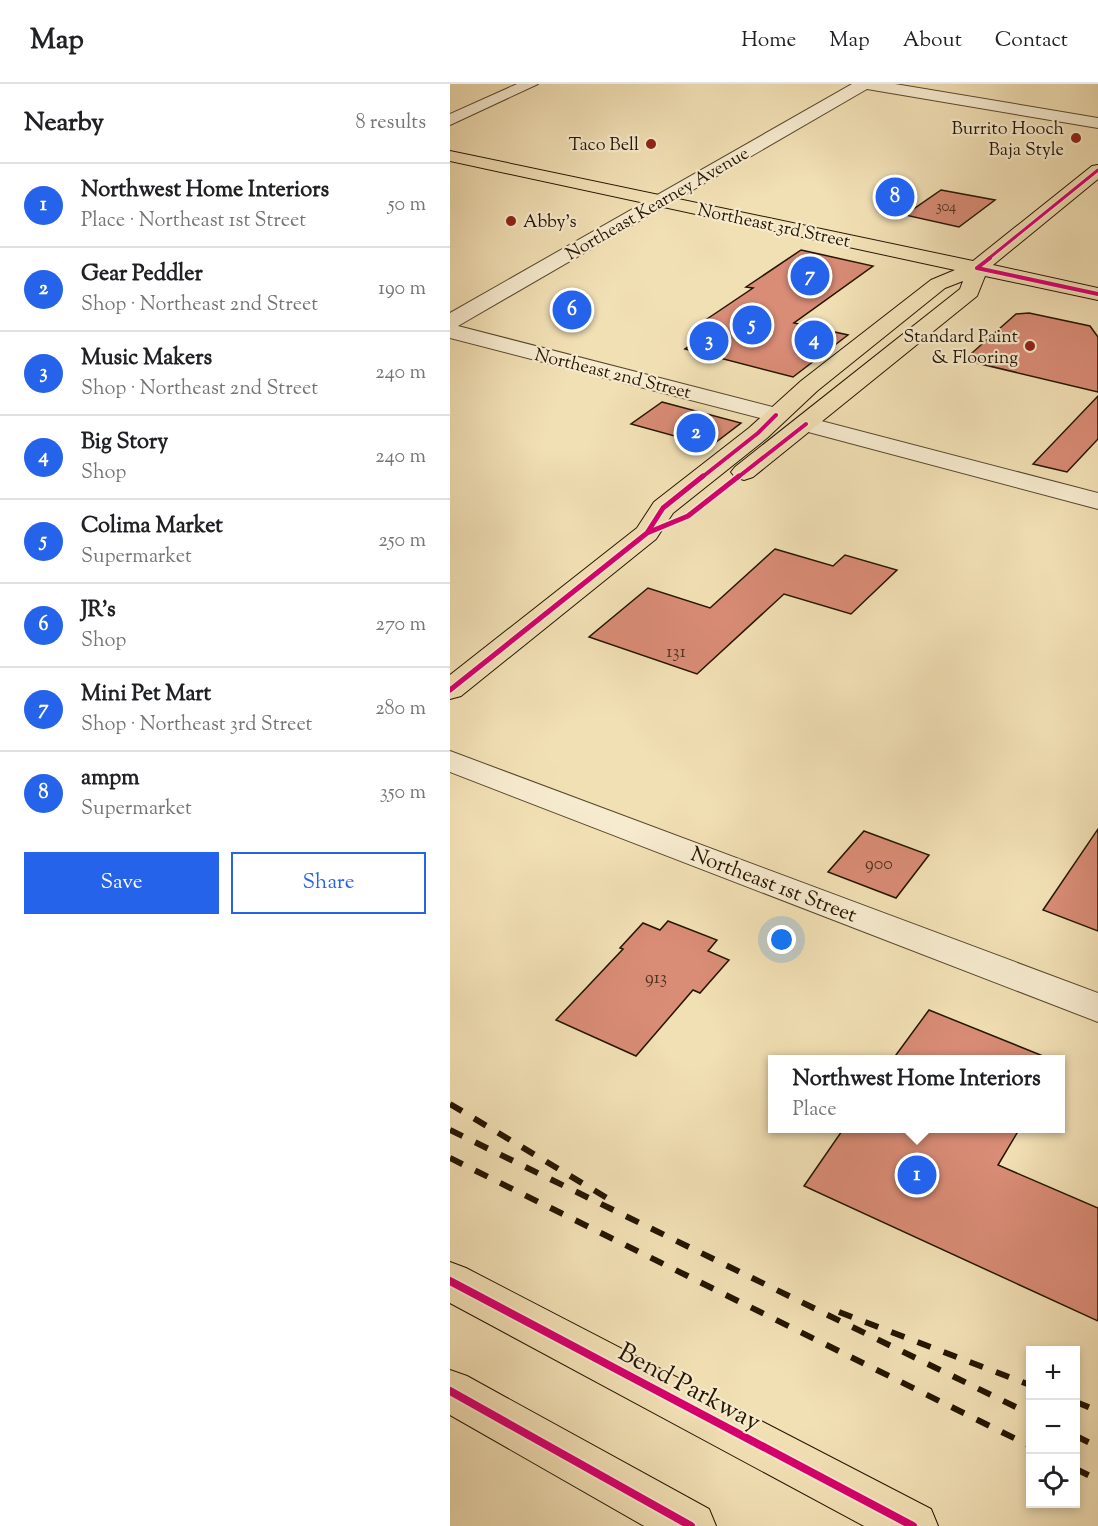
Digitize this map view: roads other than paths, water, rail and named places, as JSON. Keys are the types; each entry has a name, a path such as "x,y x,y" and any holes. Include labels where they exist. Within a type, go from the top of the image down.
{"main road":[{"name":"Northeast 3rd Street","path":"450,156 1098,294"},
{"path":"648,533 663,508 758,434 776,415 939,284 977,268 1098,170"},
{"path":"450,690 648,533 688,516 806,424 970,292 977,268"},
{"name":"Bend Parkway","path":"450,1281 913,1526"},
{"path":"450,1391 691,1526"}],"street":[{"path":"450,120 530,84"},
{"path":"865,84 1098,123"},
{"name":"Northeast Kearney Avenue","path":"450,322 865,84"},
{"name":"Northeast 2nd Street","path":"450,331 776,415"},
{"path":"806,424 1098,501"},
{"name":"Northeast 1st Street","path":"450,761 1098,1008"}],"railway":[{"path":"450,1104 607,1198"},
{"path":"450,1130 1026,1412"},
{"path":"450,1158 1026,1444"},
{"path":"839,1312 1026,1383"},
{"path":"1080,1404 1098,1411"},
{"path":"1080,1438 1098,1447"},
{"path":"1080,1471 1098,1480"}],"place":[{"name":"Burrito Hooch Baja Style","path":"1076,138"},
{"name":"Taco Bell","path":"651,144"},
{"name":"ampm","path":"895,197"},
{"name":"Abby's","path":"511,221"},
{"name":"Mini Pet Mart","path":"810,276"},
{"name":"JR's","path":"572,310"},
{"name":"Colima Market","path":"752,325"},
{"name":"Big Story","path":"814,340"},
{"name":"Music Makers","path":"709,341"},
{"name":"Standard Paint & Flooring","path":"1030,346"},
{"name":"Gear Peddler","path":"696,433"},
{"name":"Northwest Home Interiors","path":"917,1175"}]}
